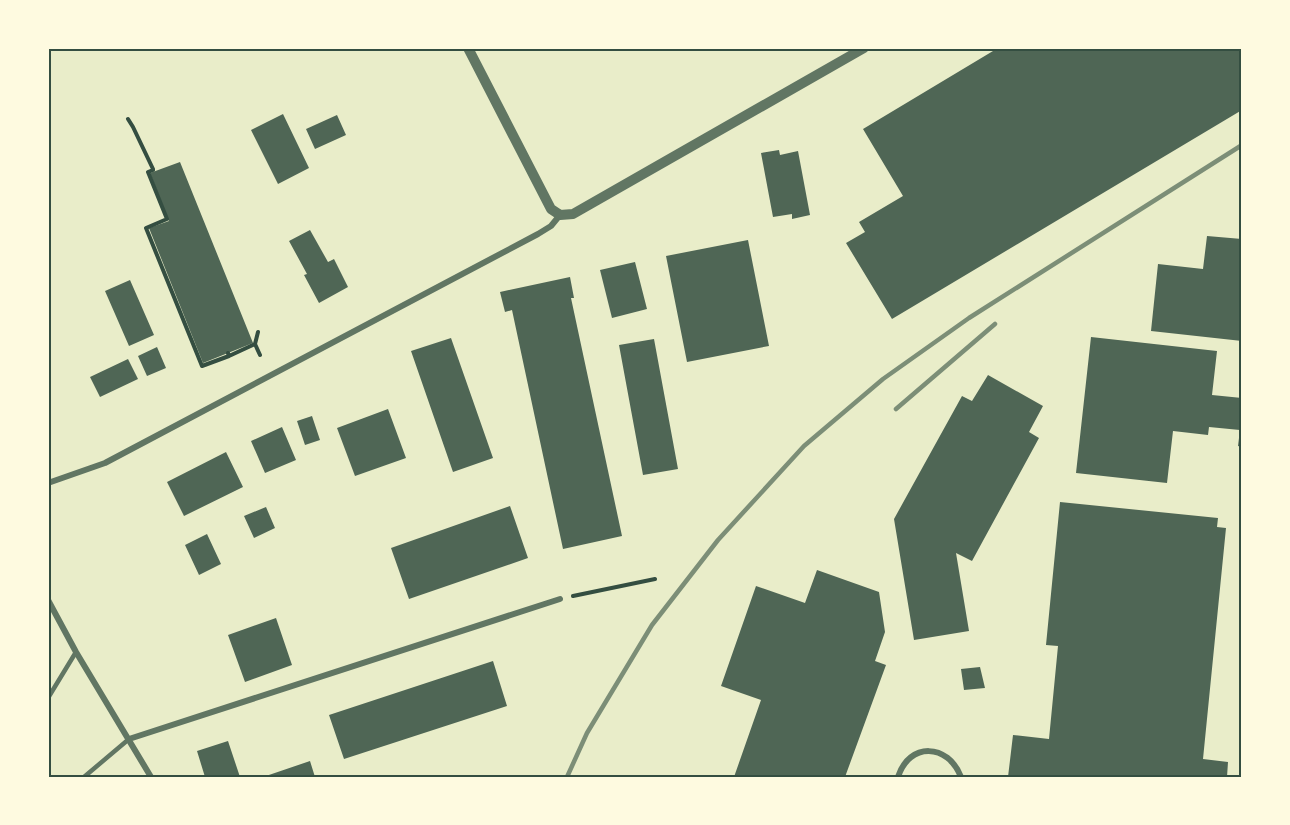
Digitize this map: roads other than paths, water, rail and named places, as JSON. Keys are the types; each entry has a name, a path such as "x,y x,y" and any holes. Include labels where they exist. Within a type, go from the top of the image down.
{"street":[{"path":"468,48 551,209 560,215 573,214 864,48"},
{"path":"48,483 105,463 538,234 551,226 560,215"},
{"path":"129,739 560,599"},
{"path":"48,600 75,652 151,777"},
{"path":"898,777 906,762 914,756 923,752 933,752 943,754 951,760 961,777"}],"lane":[{"path":"48,698 75,652"},
{"path":"84,777 129,739"}],"railway":[{"path":"567,777 587,733 652,625 718,540 804,446 883,379 969,318 1242,145"},
{"path":"896,409 995,324"}]}
